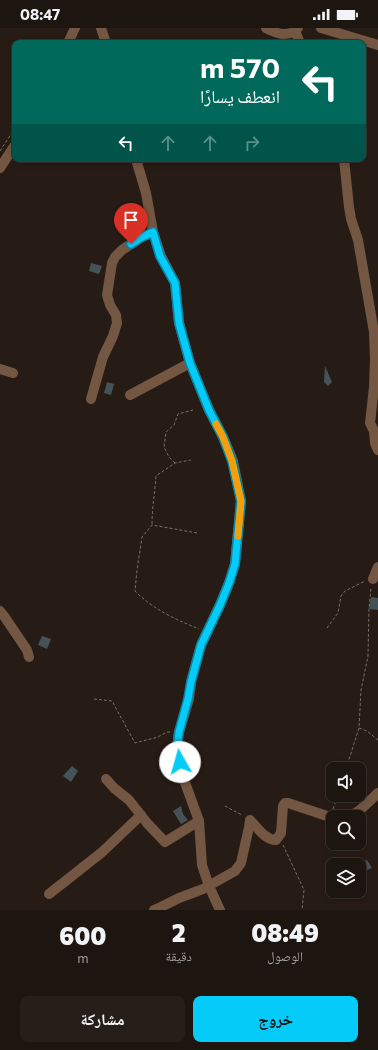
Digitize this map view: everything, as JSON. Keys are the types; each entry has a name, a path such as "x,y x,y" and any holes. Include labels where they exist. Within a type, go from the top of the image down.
{"street":[{"path":"69,40 75,28"},
{"path":"101,28 105,40"},
{"path":"266,28 285,34 290,34 297,30 299,40"},
{"path":"321,28 361,40"},
{"path":"366,41 378,45"},
{"path":"0,168 12,150"},
{"path":"137,162 146,194 153,232 160,256 175,283 179,323 190,363 232,461 241,501 235,564 220,605 201,645 179,732 177,748 182,769 199,821 202,864 209,886 220,910"},
{"path":"344,162 349,207 360,248 374,332 374,387 370,423 374,431 375,443 378,450"},
{"path":"91,399 103,357 113,336 117,323 116,315 110,305 107,294 112,263 115,257 122,250 140,238 153,232"},
{"path":"130,395 190,363"},
{"path":"0,369 13,373"},
{"path":"373,579 378,567"},
{"path":"0,610 27,650 29,657"},
{"path":"106,779 114,788 129,800 165,842 199,821"},
{"path":"360,810 378,793"},
{"path":"250,820 267,838 276,840 281,833 283,806 285,803 326,816"},
{"path":"49,894 101,853 141,815"},
{"path":"154,910 178,898 203,890 235,871 240,863 250,820"}],"path":[{"path":"0,151 12,133"},
{"path":"175,463 169,457 164,447 166,432 174,425 178,414 193,410"},
{"path":"191,460 175,463 156,476 152,525 142,537 135,591 144,600 167,615 206,633"},
{"path":"152,525 198,532"},
{"path":"327,628 338,613 341,596 345,591 373,579 369,608 368,656 361,690 359,728 348,762"},
{"path":"94,699 112,701 135,743 158,737 167,732 179,732"},
{"path":"359,728 367,731 378,740"},
{"path":"225,806 250,820"},
{"path":"281,833 282,843 304,890 302,910"}],"building":[{"path":"91,263 102,266 99,274 89,271"},
{"path":"325,366 332,382 328,386 324,382"},
{"path":"107,382 114,384 111,395 104,393"},
{"path":"371,597 378,598 378,610 369,609"},
{"path":"42,636 51,639 47,649 38,645"},
{"path":"72,766 78,771 71,782 63,776"},
{"path":"181,806 183,814 188,820 181,824 173,811"},
{"path":"366,860 372,868 366,870"}],"slow traffic":[{"path":"216,424 223,437 232,461 241,501 238,536"}],"route":[{"path":"131,244 153,232 160,256 175,283 179,323 190,363 232,461 241,501 235,564 220,605 201,645 179,732 177,748 180,762"}]}
